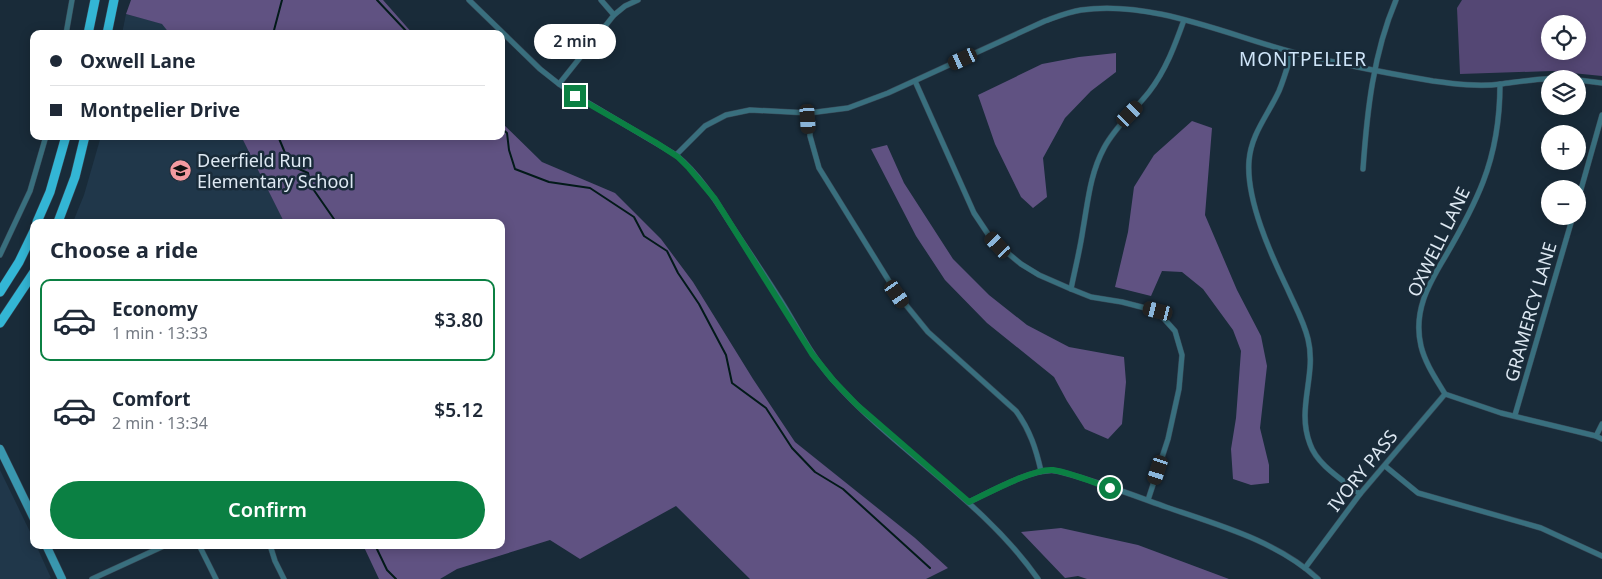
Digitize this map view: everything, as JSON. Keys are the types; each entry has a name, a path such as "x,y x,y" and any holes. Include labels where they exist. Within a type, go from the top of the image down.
{"main road":[{"path":"89,30 95,0"},
{"path":"108,30 114,0"},
{"path":"38,219 50,192 65,140"},
{"path":"59,219 75,178 84,140"},
{"path":"0,292 19,262 30,239"},
{"path":"0,323 30,278"}],"street":[{"path":"67,30 72,0"},
{"path":"468,0 499,30"},
{"path":"601,0 614,16"},
{"path":"559,84 614,16 638,0"},
{"path":"1363,169 1366,126 1375,70 1383,35 1396,0"},
{"path":"676,155 704,126 726,115 750,110 809,113 848,108 876,98 1044,21 1079,10 1116,9 1145,12 1184,20 1292,52 1375,70 1457,84 1500,84 1541,78"},
{"path":"1071,289 1084,229 1088,198 1098,162 1110,138 1160,77 1174,49 1184,20"},
{"path":"505,36 540,70 575,96 676,155 689,168 715,199 812,354 833,380 857,405 969,502 1019,553 1038,579"},
{"path":"1292,52 1279,91 1254,137 1249,161 1251,189 1267,243 1302,319 1310,345 1312,358 1304,412 1306,432 1310,445 1319,460 1360,494"},
{"path":"915,80 974,213 988,234 1021,264 1039,275 1091,297 1158,311 1175,331 1182,355 1179,389 1168,439 1148,500"},
{"path":"1586,81 1602,83"},
{"name":"OXWELL LANE","path":"1445,394 1421,348 1418,322 1429,283 1460,230 1484,182 1497,130 1500,84"},
{"path":"809,113 810,136 819,168 897,294 928,332 1016,412 1026,425 1041,471"},
{"path":"1584,180 1602,115"},
{"path":"0,256 30,191 45,140"},
{"name":"GRAMERCY LANE","path":"1515,415 1570,225"},
{"path":"1445,394 1485,408 1602,439"},
{"name":"IVORY PASS","path":"1305,568 1360,494 1445,394"},
{"path":"1596,436 1602,424"},
{"path":"0,449 30,511"},
{"path":"1385,466 1418,493 1541,528 1602,556"},
{"path":"969,502 1041,471 1050,470 1064,473 1148,500 1261,542 1305,568 1318,579"},
{"path":"48,549 62,579"},
{"path":"92,579 157,549"},
{"path":"201,549 216,579"},
{"path":"271,549 284,579"}],"shaded area":[{"path":"131,0 383,0 409,30 167,30 162,24 126,14"},
{"path":"1462,0 1602,0 1602,76 1586,74 1586,70 1460,74 1457,8"},
{"path":"126,14 163,24 167,30 123,30"},
{"path":"1116,53 1116,72 1091,91 1065,118 1043,158 1047,197 1033,208 1021,197 995,144 978,95 1042,64"},
{"path":"1192,121 1212,128 1205,215 1237,290 1261,336 1267,366 1260,428 1269,465 1269,483 1251,485 1233,479 1231,449 1236,418 1241,351 1233,330 1203,289 1182,272 1162,271 1151,296 1115,287 1128,232 1134,187 1154,155"},
{"path":"505,126 542,162 615,193 661,239 693,282 753,379 795,442 915,538 948,568 926,579 750,579 676,506 580,559 550,540 457,569 440,579 379,579 365,549 505,549 505,219 282,219 243,140 505,140"},
{"path":"100,140 243,140 282,219 74,219 84,195"},
{"path":"887,145 904,183 953,259 989,295 1027,325 1069,347 1124,357 1126,382 1122,424 1108,439 1085,429 1054,377 987,323 945,280 916,236 871,149"},
{"path":"0,470 30,532 30,549 38,549 51,578 0,579"},
{"path":"1061,528 1138,545 1229,579 1087,579 1078,576 1065,578 1021,532"}],"waterway":[{"path":"274,30 282,0"},
{"path":"377,0 405,30"},
{"path":"505,131 507,133 509,150 515,169 549,182 590,188 634,217 644,236 667,251 678,273 699,304 726,355 732,383 766,408 792,448 815,472 843,489 930,568"},
{"path":"280,140 290,165 308,173 311,186 334,219"},
{"path":"377,549 387,570 396,579"}],"place":[{"name":"Deerfield Run Elementary School","path":"181,171"}],"district":[{"name":"MONTPELIER","path":"1303,59"}],"route":[{"path":"575,96 655,142 678,157 689,168 715,199 812,354 833,380 857,405 969,502 1046,470 1054,470 1110,488"}]}
